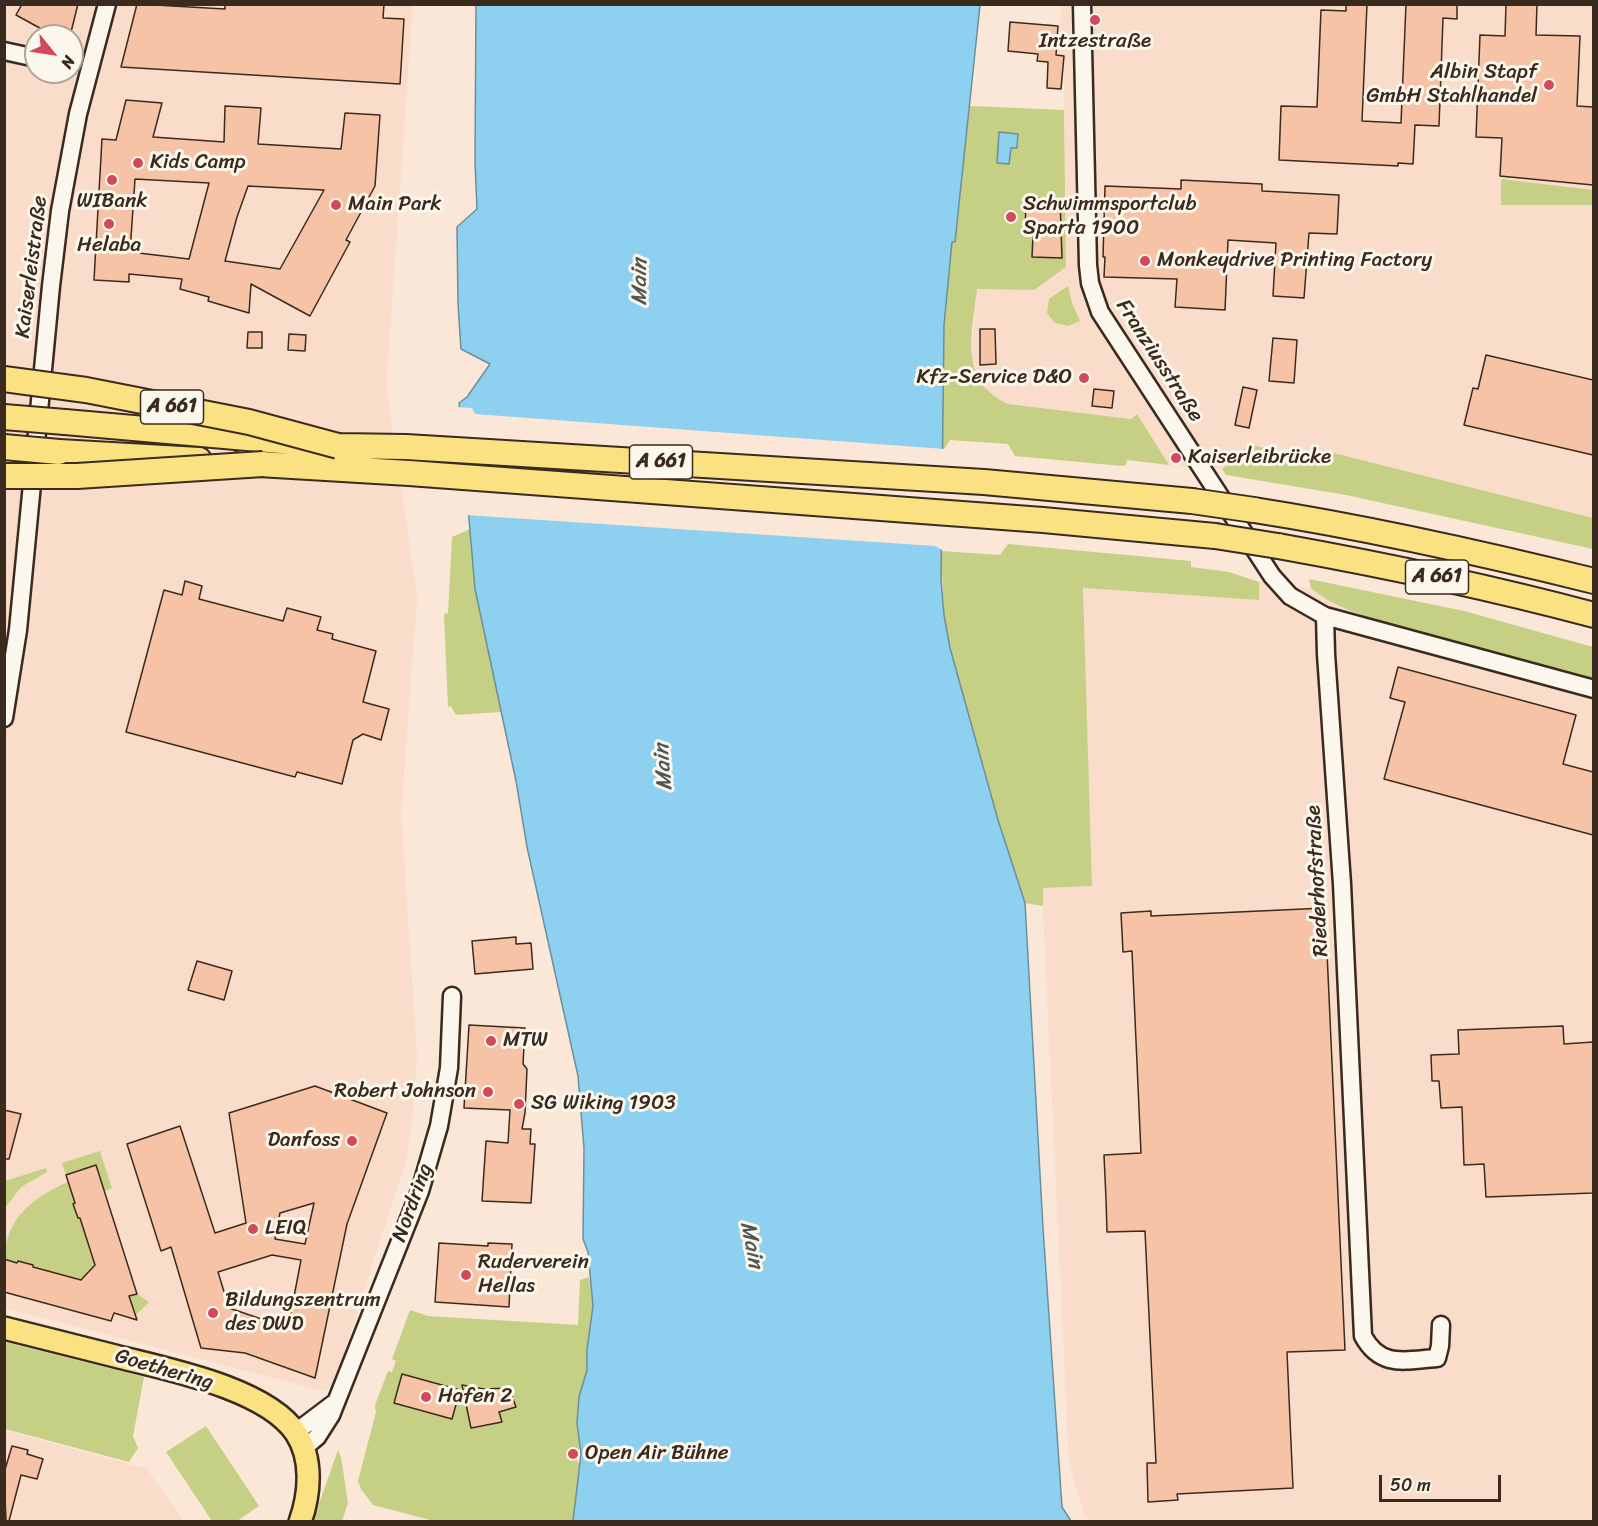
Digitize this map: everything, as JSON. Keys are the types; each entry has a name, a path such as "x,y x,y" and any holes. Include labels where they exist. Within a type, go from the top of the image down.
{"highway":[{"name":"A 661","path":"4,378 86,390 238,420 280,429 338,446"},
{"name":"A 661","path":"4,417 338,446 405,447 984,482 1192,501 1347,525 1451,546 1593,581"},
{"name":"A 661","path":"4,447 417,473 1123,526 1278,546 1372,563 1593,615"},
{"name":"A 661","path":"4,476 77,476 263,464"}],"main road":[{"name":"Goethering","path":"4,1328 215,1383 256,1401 274,1412 300,1440"},
{"path":"300,1440 308,1484 300,1521"}],"street":[{"name":"Kaiserleistraße","path":"84,59 107,4"},
{"name":"Franziusstraße","path":"1082,4 1088,265 1093,297 1100,312 1272,576 1290,596 1325,616"},
{"path":"4,51 24,55"},
{"name":"Kaiserleistraße","path":"4,718 18,630 51,286 78,84"},
{"path":"1325,616 1593,689"},
{"name":"Riederhofstraße","path":"1325,616 1342,884 1363,1336 1374,1353 1383,1357 1397,1360 1437,1358 1441,1325"},
{"name":"Nordring","path":"300,1440 312,1441 324,1427 420,1191 439,1126 449,1068 452,996"}],"shaded area":[{"path":"4,5 413,5 386,384 417,598 401,813 417,1056 412,1123 405,1163 335,1381 323,1391 5,1308"},
{"path":"1062,5 1593,5 1593,518 1319,449 1316,459 1252,445 1235,455 1222,469 1169,465 1137,414 1132,419 1008,404 993,398 981,385 974,371 971,355 977,289 1034,290 1066,267 1064,56 1056,55"},
{"path":"1259,582 1311,588 1341,607 1374,619 1593,678 1593,1521 1091,1522 1084,1514 1069,1462 1042,888 1092,886 1083,588 1258,600"},
{"path":"4,1430 147,1469 184,1521 5,1521"}],"green space":[{"path":"970,106 1064,110 1066,267 1034,290 977,289 971,339 975,369 981,383 992,394 1008,404 1131,419 1137,414 1169,465 1127,460 1126,465 1122,466 1015,456 1008,444 950,440 944,449 941,449 947,284"},
{"path":"1501,179 1593,190 1593,205 1501,205"},
{"path":"1068,286 1080,321 1068,326 1055,323 1047,313 1049,299"},
{"path":"1252,445 1315,459 1318,449 1593,518 1593,549 1346,495 1226,475 1222,469 1242,450"},
{"path":"470,529 475,589 501,712 456,715 451,706 448,707 444,614 448,613 452,537"},
{"path":"1008,544 1191,561 1191,567 1229,572 1259,582 1259,600 1083,588 1092,886 1043,888 1043,906 1025,903 998,820 950,648 944,615 941,551 1000,555"},
{"path":"1309,579 1464,611 1593,647 1593,678 1365,616 1325,598 1311,588"},
{"path":"100,1151 112,1188 104,1191 96,1165 66,1175 62,1163"},
{"path":"46,1168 47,1172 21,1187 5,1208 5,1181"},
{"path":"68,1182 75,1203 73,1204 97,1270 91,1270 85,1276 88,1279 85,1281 5,1259 10,1232 24,1211 44,1194"},
{"path":"589,1277 593,1306 587,1350 587,1370 579,1397 577,1423 580,1444 577,1462 580,1463 573,1521 434,1521 373,1505 358,1481 376,1412 375,1405 388,1371 392,1372 396,1361 392,1359 410,1310 428,1316 578,1325 580,1280"},
{"path":"137,1294 149,1302 135,1316 129,1297"},
{"path":"5,1342 144,1377 133,1436 138,1448 129,1462 5,1429"},
{"path":"206,1426 259,1506 237,1521 212,1521 166,1452"},
{"path":"338,1450 348,1503 342,1521 313,1521"}],"water":[{"name":"Main","path":"476,5 980,5 944,325 941,580 950,648 998,820 1025,903 1043,1228 1062,1507 1071,1521 573,1521 581,1454 577,1423 579,1397 587,1370 587,1350 593,1306 588,1252 583,1239 584,1148 578,1076 527,847 516,781 475,589 459,403 467,397 490,364 461,349 458,304 457,227 477,209"},
{"path":"999,132 1018,134 1017,148 1011,148 1009,164 997,163"}],"pier":[{"path":"456,407 472,408 475,414 944,449 944,551 935,546 466,515"}],"building":[{"path":"22,4 78,4 73,24 32,24 16,15"},
{"path":"137,4 225,9 225,4 384,4 383,18 404,19 400,84 121,67"},
{"path":"1346,4 1367,4 1362,121 1401,123 1406,4 1457,4 1457,19 1443,18 1439,126 1415,125 1413,164 1398,163 1398,166 1279,160 1281,106 1317,107 1321,10 1346,11"},
{"name":"Albin Stapf GmbH Stahlhandel","path":"1506,4 1537,4 1536,35 1580,36 1577,106 1593,107 1593,185 1500,176 1502,138 1476,137 1480,35 1505,36"},
{"path":"1010,22 1058,26 1056,55 1064,56 1061,89 1047,88 1048,62 1037,61 1038,54 1008,51"},
{"name":"Main Park","path":"126,100 162,103 153,137 224,142 225,106 261,108 258,144 341,149 345,113 380,115 375,186 346,240 350,242 310,316 251,284 249,313 208,301 209,297 180,289 182,279 129,274 129,282 94,280 102,139 116,140","holes":["135,179 209,183 189,259 130,252","248,186 324,190 280,269 225,261"]},
{"path":"1181,180 1262,184 1262,191 1339,195 1337,234 1309,233 1304,298 1273,296 1276,243 1228,240 1225,310 1175,307 1177,279 1104,277 1105,186 1181,189"},
{"path":"1026,198 1060,199 1062,258 1032,257 1033,235 1025,234"},
{"path":"980,329 995,329 996,364 980,365"},
{"path":"248,332 262,332 262,348 247,348"},
{"path":"289,334 306,335 305,351 288,350"},
{"path":"1273,338 1297,340 1294,383 1269,381"},
{"path":"1486,355 1593,380 1593,455 1464,425 1473,388 1478,389"},
{"path":"1243,387 1257,390 1249,428 1235,425"},
{"path":"1094,389 1114,391 1112,408 1092,406"},
{"path":"185,581 202,586 199,599 283,621 287,608 321,617 317,630 333,634 332,639 376,651 363,702 389,709 381,740 363,734 353,740 342,784 297,772 295,777 126,732 164,590 182,595"},
{"path":"1398,667 1576,715 1563,764 1593,772 1593,835 1384,779 1405,702 1390,698"},
{"path":"1325,908 1345,1350 1287,1352 1293,1488 1177,1494 1178,1500 1148,1502 1147,1463 1156,1463 1145,1231 1107,1232 1104,1155 1141,1153 1132,951 1123,952 1121,913 1151,911 1151,916"},
{"path":"516,937 516,944 531,943 533,969 475,974 472,941"},
{"path":"197,961 232,971 224,1000 188,990"},
{"path":"469,1025 525,1028 523,1064 527,1069 522,1129 531,1129 530,1144 535,1144 531,1203 482,1201 486,1141 508,1143 510,1110 464,1108"},
{"path":"1563,1026 1564,1044 1593,1042 1593,1193 1486,1197 1484,1164 1464,1165 1462,1107 1441,1108 1439,1081 1432,1081 1431,1055 1459,1054 1458,1030"},
{"name":"LEIQ","path":"315,1086 387,1113 347,1224 315,1378 245,1353 201,1348 171,1247 161,1251 127,1144 180,1126 215,1233 246,1223 229,1113","holes":["314,1203 305,1244 275,1239 280,1213","272,1255 301,1260 288,1328 229,1308 218,1272"]},
{"path":"4,1110 21,1114 9,1159 4,1159"},
{"path":"96,1165 137,1294 129,1296 137,1320 114,1313 111,1321 4,1292 4,1259 33,1265 33,1267 81,1280 95,1265 80,1218 73,1204 75,1203 66,1175"},
{"path":"439,1243 488,1246 488,1243 512,1244 509,1307 435,1302"},
{"path":"402,1374 460,1390 452,1419 394,1403"},
{"path":"462,1385 484,1389 509,1388 516,1407 499,1412 502,1422 471,1428"},
{"path":"12,1446 28,1450 27,1454 43,1459 37,1479 21,1475 9,1521 6,1521 4,1473"}],"place":[{"name":"Intzestraße","path":"1095,20"},
{"name":"Albin Stapf GmbH Stahlhandel","path":"1549,85"},
{"name":"Kids Camp","path":"138,163"},
{"name":"WIBank","path":"112,180"},
{"name":"Main Park","path":"336,205"},
{"name":"Schwimmsportclub Sparta 1900","path":"1011,217"},
{"name":"Helaba","path":"109,224"},
{"name":"Monkeydrive Printing Factory","path":"1145,261"},
{"name":"Kfz-Service D&O","path":"1084,378"},
{"name":"Kaiserleibrücke","path":"1176,458"},
{"name":"MTW","path":"491,1041"},
{"name":"Robert Johnson","path":"488,1092"},
{"name":"SG Wiking 1903","path":"519,1104"},
{"name":"Danfoss","path":"352,1141"},
{"name":"LEIQ","path":"253,1229"},
{"name":"Ruderverein Hellas","path":"466,1275"},
{"name":"Bildungszentrum des DWD","path":"213,1313"},
{"name":"Hafen 2","path":"426,1397"},
{"name":"Open Air Bühne","path":"573,1454"}]}
